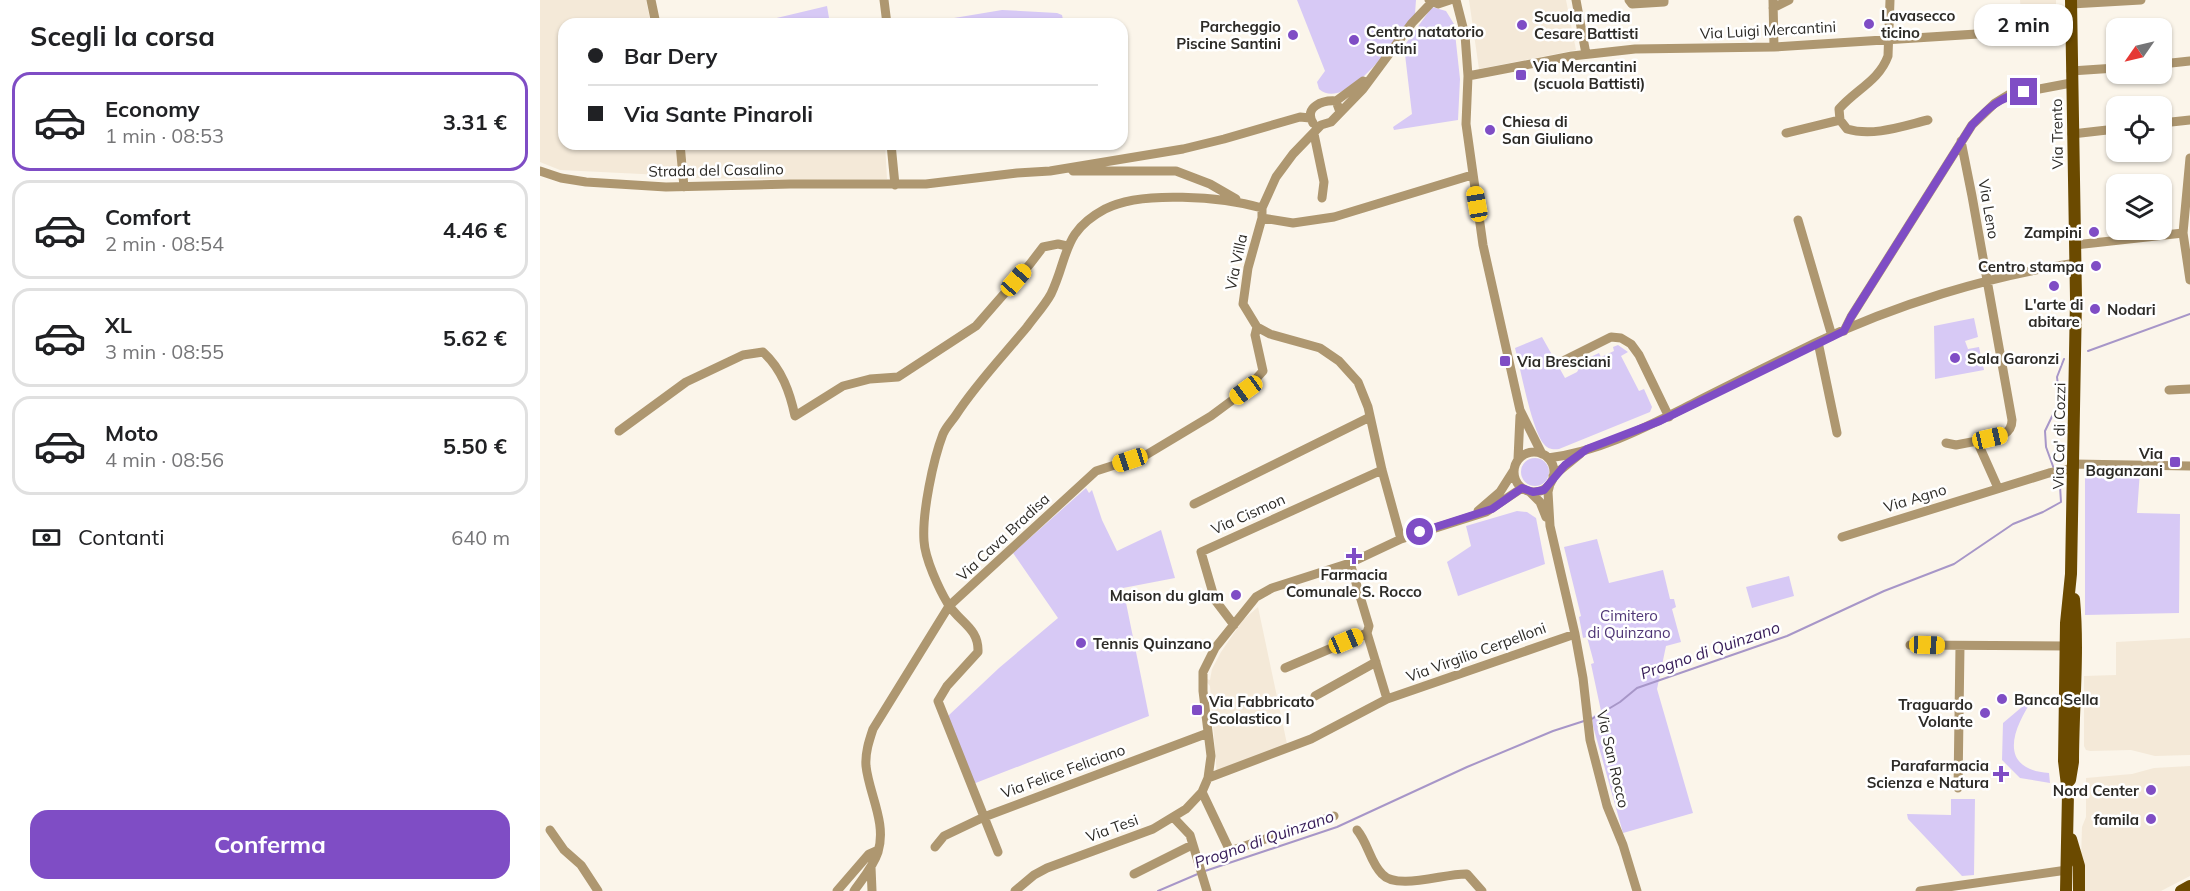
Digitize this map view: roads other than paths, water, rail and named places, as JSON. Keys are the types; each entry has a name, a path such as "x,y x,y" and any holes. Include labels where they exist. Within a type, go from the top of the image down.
{"main road":[{"name":"Via Trento","path":"2071,2 2076,263"},
{"name":"Via Ca' di Cozzi","path":"2068,793 2064,761 2066,623 2071,574 2076,263"},
{"name":"Via Ca' di Cozzi","path":"2066,891 2068,793 2073,762 2076,643 2071,574"},
{"path":"2067,827 2079,866 2079,891"},
{"path":"2181,891 2190,886"}],"street":[{"path":"651,0 655,18"},
{"path":"884,0 886,18"},
{"path":"1576,0 1586,54"},
{"path":"1629,0 1632,4 1664,2 1664,0"},
{"path":"1774,46 1773,4 1789,0"},
{"path":"1890,0 1888,56 1878,76 1849,98 1839,109 1840,120 1847,129 1864,132 1928,120"},
{"path":"2071,2 2141,0"},
{"path":"1429,1 1438,4 1451,1 1460,14 1463,24 1468,76 1466,124 1472,175 1484,245 1520,410 1518,459 1514,470 1500,492 1469,517"},
{"name":"Via Villa","path":"1257,327 1243,304 1248,268 1262,218 1262,208 1283,167 1321,125 1331,122 1362,89 1429,1"},
{"name":"Via Luigi Mercantini","path":"1468,76 1586,54 1635,49 1774,46 2071,28"},
{"path":"2172,63 2190,61"},
{"path":"1844,331 1961,141 1972,125 1988,109 2008,95 2071,77 2106,70"},
{"name":"Via Villa","path":"1310,117 1316,105 1335,101 1374,72"},
{"path":"1335,101 1340,112"},
{"path":"1050,171 1183,148 1224,139 1300,117 1310,117 1315,124 1321,125"},
{"path":"1786,133 1840,120"},
{"path":"2172,122 2190,120"},
{"path":"2072,134 2106,130"},
{"path":"1314,134 1324,182 1322,198"},
{"name":"Via Leno","path":"1961,141 2012,420 2011,429 2007,433 1977,441"},
{"path":"681,150 684,187"},
{"path":"891,150 894,185"},
{"path":"2190,158 2183,233 2190,280"},
{"name":"Strada del Casalino","path":"540,171 561,178 586,182 684,187 926,184 1050,171"},
{"path":"1050,171 1176,171 1210,184 1244,203"},
{"path":"1262,218 1293,223 1334,217 1472,175"},
{"path":"998,852 938,701 946,686 978,652 975,634 950,606 939,588 924,543 925,517 944,432 962,405 1051,295 1067,246 1082,225 1106,209 1134,199 1226,200 1262,208"},
{"path":"1798,220 1832,336"},
{"path":"2075,244 2183,233"},
{"path":"619,431 686,382 753,352 763,352 773,361 791,396 795,416 843,386 898,377 976,326 1042,247 1058,244 1067,246"},
{"path":"1518,459 1528,452 1545,456 1587,449 1636,431 1669,417 1818,342 1923,301 1987,282 2076,263"},
{"path":"1257,327 1270,334 1320,348 1339,362 1358,382 1370,417 1401,539"},
{"name":"Via Cava Bradisa","path":"878,850 881,830 867,771 868,745 873,729 950,606 1096,471 1146,455 1211,416 1246,390 1263,371 1256,335 1257,327"},
{"path":"1563,361 1611,337 1621,338 1631,344 1639,355 1669,417"},
{"path":"1818,342 1837,433"},
{"path":"2169,390 2190,388"},
{"path":"1520,410 1554,470 1552,480"},
{"path":"1194,504 1370,417"},
{"path":"1946,443 1956,445 1977,441 1998,489"},
{"path":"1514,470 1515,479 1526,490 1544,490 1587,449"},
{"name":"Via Agno","path":"1842,537 2071,468 2190,466"},
{"name":"Via Cismon","path":"1234,625 1215,600 1201,552 1382,470"},
{"name":"Via San Rocco","path":"1552,480 1548,492 1550,525 1575,634 1583,678 1588,729 1607,806 1623,845 1637,891"},
{"name":"Via San Rocco","path":"1526,490 1540,502 1550,525"},
{"name":"Via Tesi","path":"1015,891 1034,875 1047,868 1153,829 1186,809 1202,792 1208,778 1211,756 1203,691 1203,672 1215,648 1256,597 1272,588 1350,563 1401,539 1492,509 1526,490"},
{"path":"1350,563 1369,626 1367,633 1387,699"},
{"path":"1285,668 1367,633"},
{"name":"Via Virgilio Cerpelloni","path":"1208,778 1311,739 1387,699 1575,634"},
{"path":"1910,645 2066,645"},
{"path":"1958,788 1960,646"},
{"path":"1315,696 1376,662"},
{"name":"Via Felice Feliciano","path":"934,847 944,836 984,817 1208,733"},
{"path":"1202,792 1230,851 1334,816"},
{"path":"1173,817 1190,835 1206,887"},
{"path":"550,830 564,850 581,865 598,891"},
{"path":"1357,830 1375,865 1388,880 1411,882 1445,875 1467,874 1482,891"},
{"path":"1134,874 1192,845"},
{"path":"854,891 871,867 878,850"},
{"path":"837,891 869,854 878,850"},
{"path":"871,867 872,891"},
{"path":"1920,891 2067,870"}],"waterway":[{"name":"Progno di Quinzano","path":"2088,351 2190,314"},
{"name":"Progno di Quinzano","path":"2054,469 2046,447 2045,431 2057,406 2059,394 2057,377 2064,359"},
{"name":"Progno di Quinzano","path":"1590,720 1620,702 1637,688 1787,636 1884,591 1954,564 2013,524 2061,502 2060,486 2056,475"},
{"name":"Progno di Quinzano","path":"1205,871 1337,827 1467,767 1553,731 1584,721"},
{"name":"Progno di Quinzano","path":"1158,891 1200,873"}],"place":[{"name":"Lavasecco ticino","path":"1869,24"},
{"name":"Scuola media Cesare Battisti","path":"1522,25"},
{"name":"Parcheggio Piscine Santini","path":"1293,35"},
{"name":"Centro natatorio Santini","path":"1354,40"},
{"name":"Via Mercantini (scuola Battisti)","path":"1521,75"},
{"name":"Chiesa di San Giuliano","path":"1490,130"},
{"name":"Zampini","path":"2094,232"},
{"name":"Centro stampa","path":"2096,266"},
{"name":"L'arte di abitare","path":"2054,286"},
{"name":"Nodari","path":"2095,309"},
{"name":"Sala Garonzi","path":"1955,358"},
{"name":"Via Bresciani","path":"1505,361"},
{"name":"Via Baganzani","path":"2175,462"},
{"name":"Farmacia Comunale S. Rocco","path":"1354,556"},
{"name":"Maison du glam","path":"1236,595"},
{"name":"Tennis Quinzano","path":"1081,643"},
{"name":"Banca Sella","path":"2002,699"},
{"name":"Via Fabbricato Scolastico I","path":"1197,710"},
{"name":"Traguardo Volante","path":"1985,713"},
{"name":"Parafarmacia Scienza e Natura","path":"2001,774"},
{"name":"Nord Center","path":"2151,790"},
{"name":"famila","path":"2151,819"}],"park label":[{"name":"Cimitero di Quinzano","path":"1629,624"}]}
